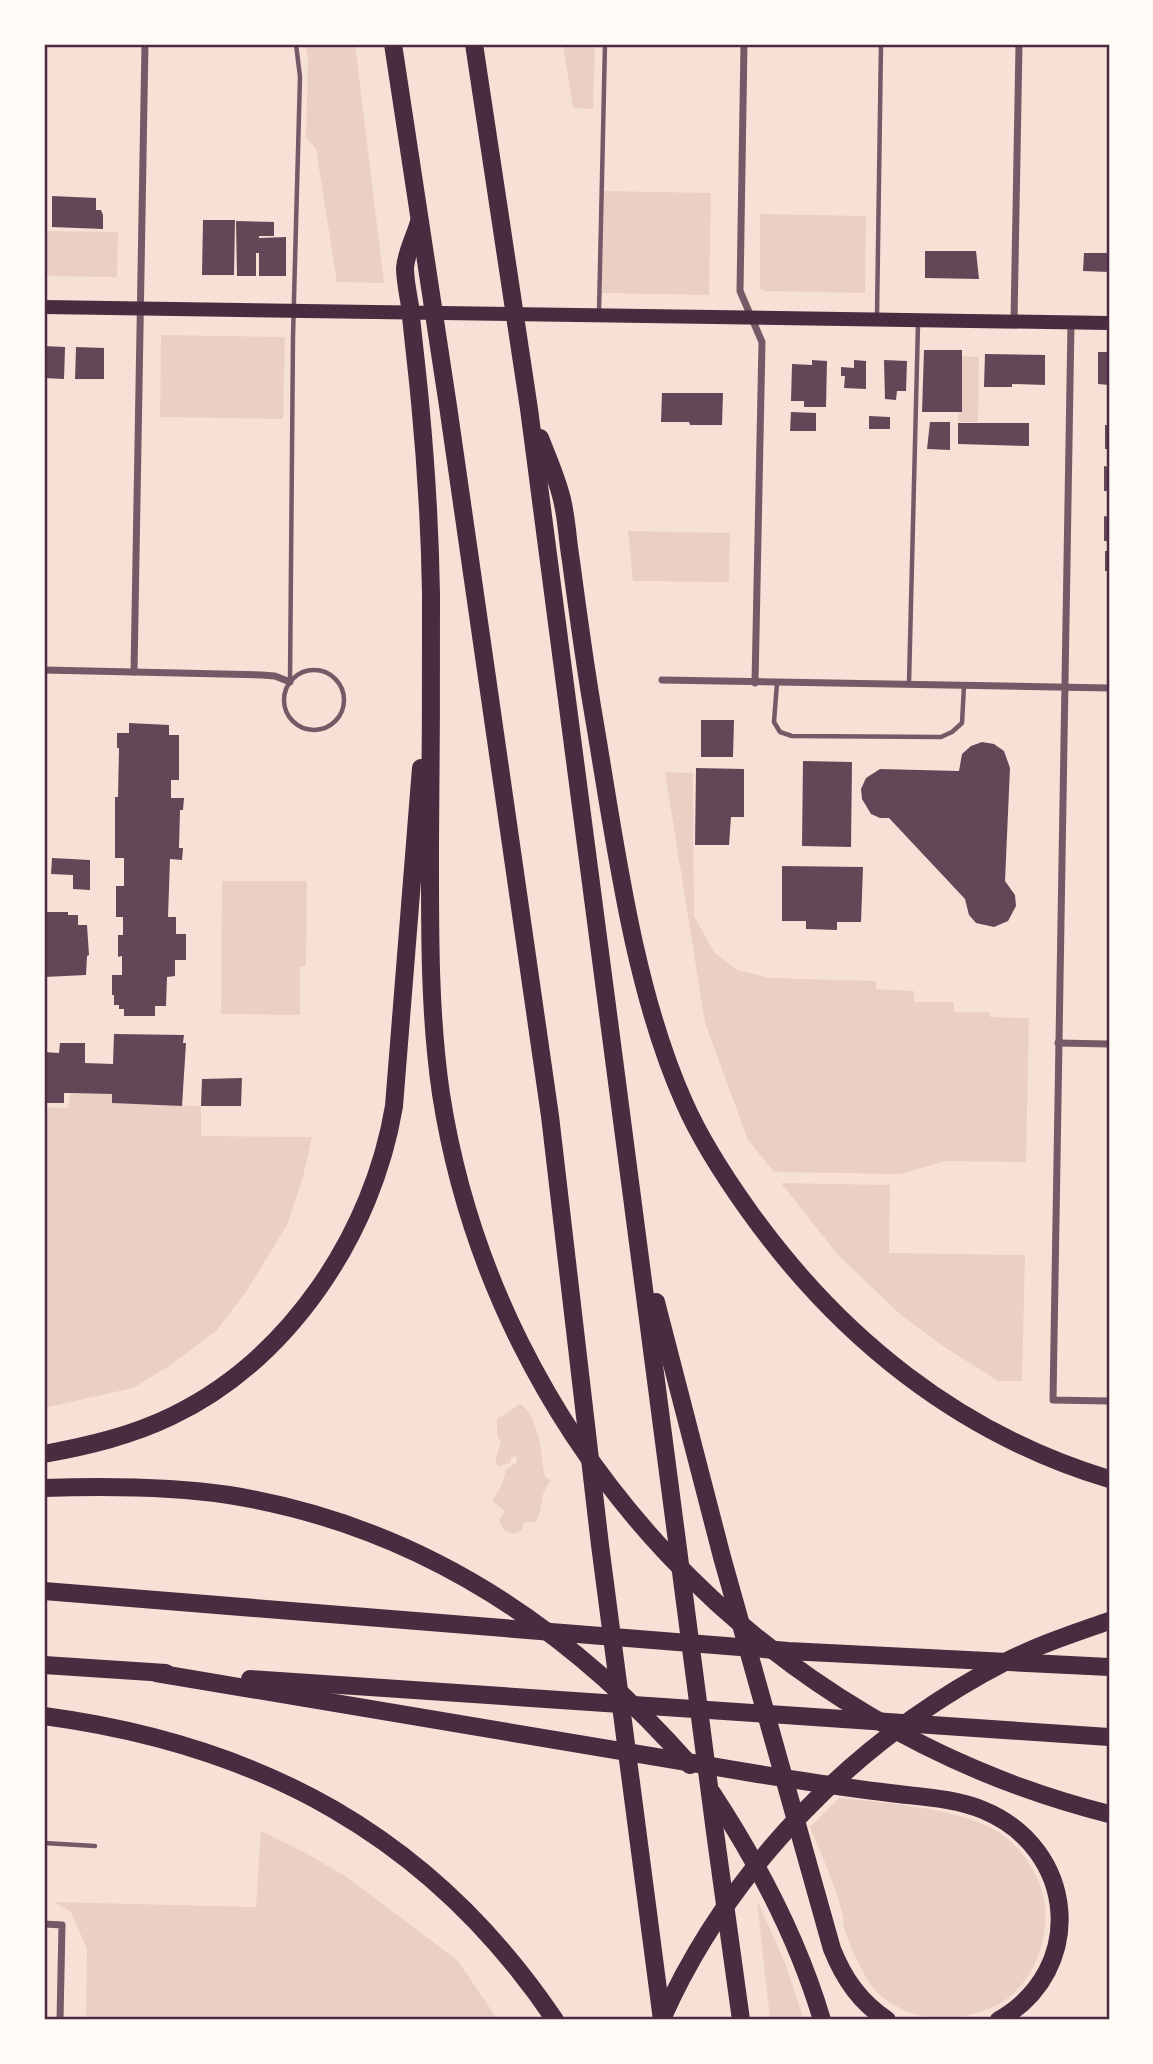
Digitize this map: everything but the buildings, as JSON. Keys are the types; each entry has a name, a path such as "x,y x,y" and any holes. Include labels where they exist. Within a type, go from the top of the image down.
{"highway":[{"path":"394,44 550,1116 600,1545 662,2020"},
{"path":"474,44 529,409 741,2020"},
{"path":"421,219 405,264 420,406 430,576 429,930 433,1028 449,1135 459,1177 491,1278 527,1358 595,1467 688,1577 745,1630 840,1699 912,1741 1010,1784 1109,1814"},
{"path":"529,409 561,494 593,713 643,979 665,1054 683,1101 708,1150 783,1256 815,1295 877,1354 990,1431 1052,1459 1109,1479"},
{"path":"44,1454 103,1441 173,1416 240,1372 299,1315 319,1289 354,1230 381,1165 394,1106 414,830 431,664"},
{"path":"636,1228 722,1557 832,1949 840,1969 863,2001 887,2020"},
{"path":"44,1488 104,1486 185,1490 262,1502 357,1529 410,1549 512,1605 566,1645 628,1698 701,1777 742,1839 773,1895 822,2020"},
{"path":"44,1591 788,1651 1109,1667"},
{"path":"662,2020 699,1950 751,1873 792,1825 861,1758 920,1714 1006,1661 1109,1621"},
{"path":"44,1665 1109,1737"},
{"path":"156,1673 808,1782 954,1801 980,1809 1013,1826 1041,1855 1058,1895 1060,1917 1053,1960 1044,1978 1017,2009 999,2020"},
{"path":"44,1716 102,1724 167,1740 273,1777 340,1813 405,1858 464,1909 517,1968 555,2020"}],"main road":[{"path":"44,307 1109,323"}],"street":[{"path":"134,672 145,44"},
{"path":"744,44 740,291 762,342 755,682"},
{"path":"1014,321 1019,44"},
{"path":"1071,322 1053,1400 1109,1401"},
{"path":"44,670 262,675 275,676 290,682"},
{"path":"662,680 1109,688"},
{"path":"1058,1043 1109,1044"},
{"path":"44,1924 62,1925 60,2020"}],"lane":[{"path":"290,682 306,671 325,672 334,677 344,694 342,713 336,722 318,730 298,726 291,720 284,701 290,682 294,311 300,77 296,44"},
{"path":"599,315 605,44"},
{"path":"877,319 881,44"},
{"path":"909,683 918,320"},
{"path":"777,683 774,722 780,732 792,736 941,737 962,723 964,685"},
{"path":"44,1843 96,1846"}],"shaded area":[{"path":"305,44 355,44 384,283 337,282 316,149 306,138 308,58"},
{"path":"563,44 595,44 593,109 573,108"},
{"path":"604,191 711,193 709,295 602,293"},
{"path":"760,214 866,216 865,293 760,289"},
{"path":"44,231 118,232 117,277 44,276"},
{"path":"161,335 285,337 283,419 160,417"},
{"path":"959,356 979,357 978,422 958,422"},
{"path":"628,531 730,533 729,582 633,581"},
{"path":"665,772 693,773 694,916 714,952 737,970 771,978 876,981 876,989 914,991 914,1002 954,1002 954,1012 990,1012 990,1017 1029,1018 1026,1162 946,1161 900,1174 774,1172 748,1140 705,1023"},
{"path":"222,881 307,881 306,966 300,967 300,1015 221,1014"},
{"path":"70,1093 112,1094 113,1103 201,1106 201,1136 312,1137 303,1177 287,1225 248,1289 217,1330 169,1366 133,1388 44,1408 44,1107 68,1108"},
{"path":"781,1183 890,1185 889,1253 1025,1255 1022,1381 998,1381 902,1316 838,1255"},
{"path":"520,1404 527,1410 536,1427 545,1477 551,1480 544,1492 536,1522 524,1522 522,1530 513,1534 505,1531 499,1521 505,1511 492,1501 506,1470 517,1462 516,1456 511,1458 510,1463 498,1466 495,1461 501,1442 497,1436 497,1419"},
{"path":"839,1798 916,1807 974,1820 1004,1836 1023,1854 1042,1893 1045,1929 1034,1966 1012,1995 982,2011 949,2018 916,2014 901,2009 874,1989 848,1940 837,1895 810,1827"},
{"path":"261,1831 348,1878 458,1961 498,2020 86,2020 87,1949 71,1912 54,1902 256,1907"},
{"path":"757,1900 785,1963 804,2020 770,2020"}]}
